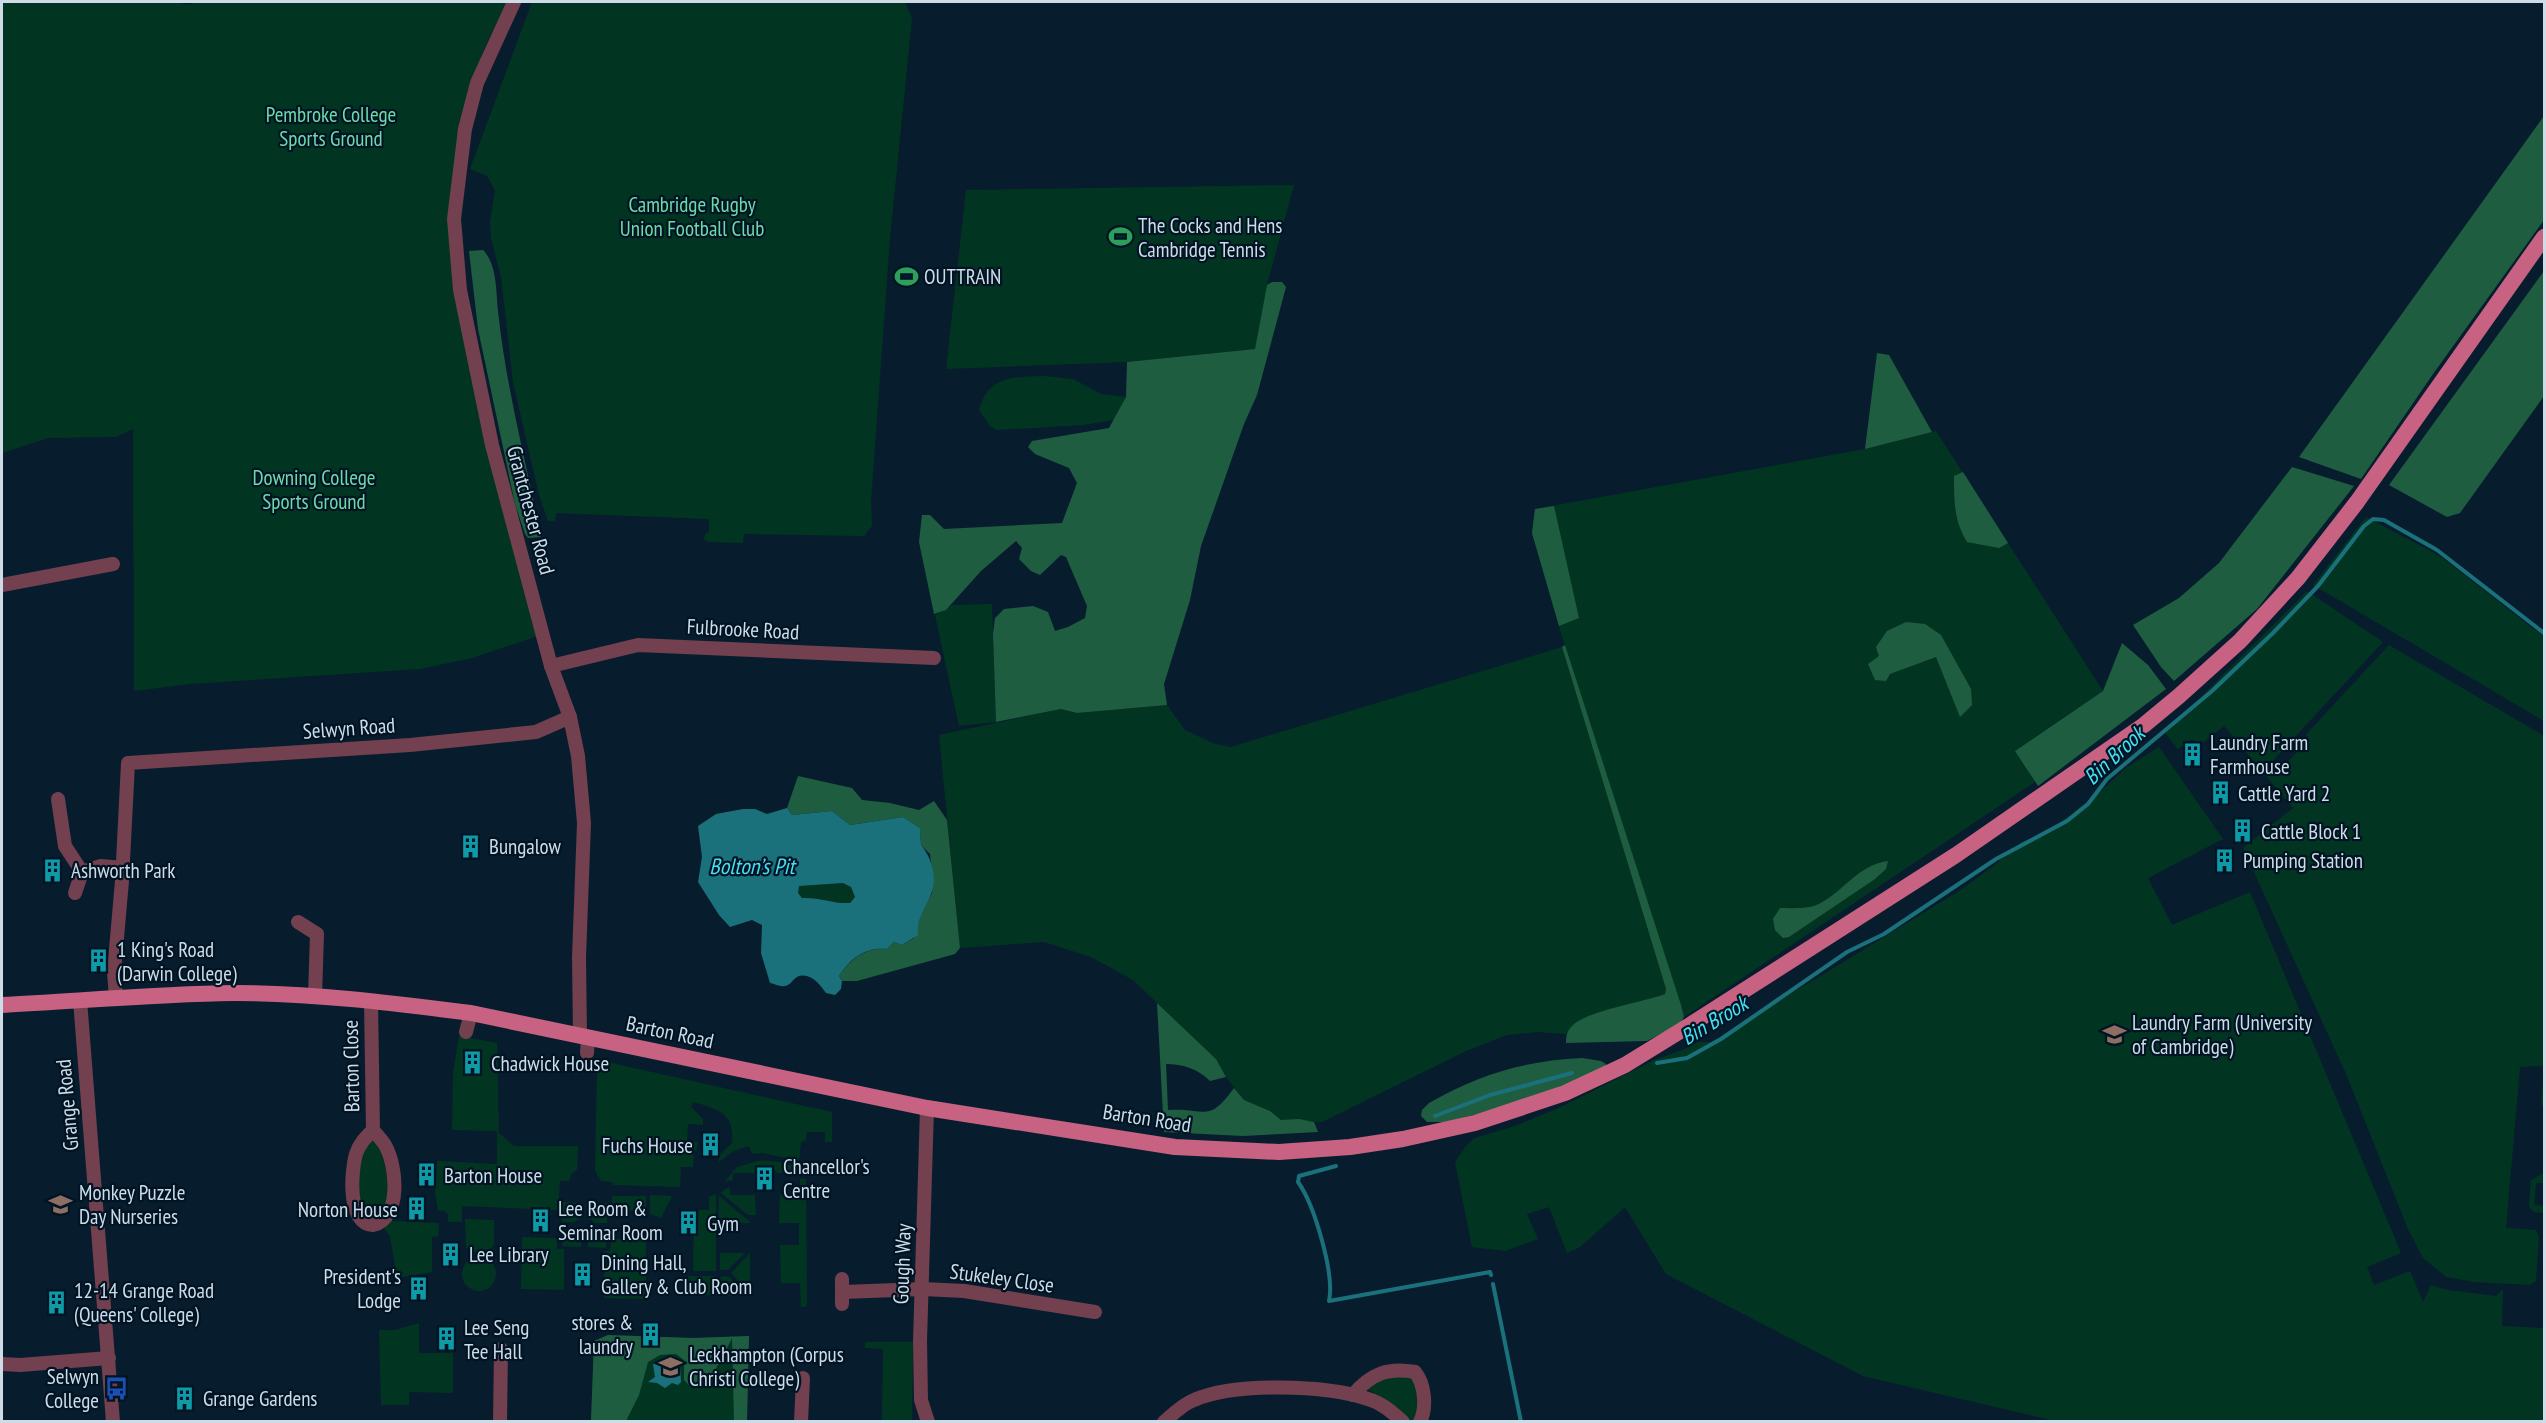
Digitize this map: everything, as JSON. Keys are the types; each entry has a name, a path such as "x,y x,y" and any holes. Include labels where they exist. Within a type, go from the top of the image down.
{"main road":[{"name":"Barton Road","path":"2,1005 234,993 315,996 471,1013 585,1042 927,1108 1174,1147 1279,1152 1327,1149 1403,1139 1474,1123 1597,1079 1690,1025 1956,855 2144,725 2240,641 2298,578 2357,502 2544,237"}],"street":[{"name":"Grantchester Road","path":"514,2 477,83 465,129 454,219 460,290 492,445 551,666 570,717 578,756 584,823 579,957 585,1042"},
{"path":"2,585 113,564"},
{"name":"Fulbrooke Road","path":"551,666 638,645 934,658"},
{"name":"Selwyn Road","path":"123,868 128,763 410,745 536,732 570,717"},
{"path":"58,799 65,846 82,872"},
{"path":"82,872 101,866 123,868 114,972 116,998"},
{"path":"75,893 82,872"},
{"path":"298,922 317,934 315,996"},
{"name":"Grange Road","path":"80,1000 113,1422"},
{"name":"Barton Close","path":"371,1001 373,1130 386,1146 393,1173 394,1197 391,1213 385,1220 373,1225 362,1222 357,1215 353,1200 356,1154 363,1140 373,1130"},
{"path":"466,1032 471,1013"},
{"name":"Gough Way","path":"927,1108 920,1341 921,1400 928,1422"},
{"name":"Stukeley Close","path":"843,1292 923,1289 964,1292 1077,1305 1095,1312"},
{"path":"500,1422 501,1349"},
{"path":"2,1364 109,1358"},
{"path":"1353,1395 1364,1381 1374,1375 1399,1371 1415,1372 1422,1384 1424,1416 1420,1422"},
{"path":"798,1386 801,1422"},
{"path":"1164,1422 1191,1401 1247,1388 1310,1390 1353,1395 1370,1399 1390,1409 1403,1422"}],"green space":[{"path":"2,2 174,2 191,5 192,2 507,2 489,38 466,101 454,166 450,231 538,636 472,658 420,669 190,684 134,691 133,429 116,437 48,438 2,453"},
{"name":"Cambridge Rugby Union Football Club","path":"532,2 905,2 912,18 890,238 871,501 872,526 864,536 744,534 743,543 708,542 704,540 705,534 709,531 709,519 556,513 555,521 548,521 539,495 513,382 501,277 491,238 490,222 495,190 487,176 470,169"},
{"name":"The Cocks and Hens Cambridge Tennis","path":"1294,185 1267,285 1255,349 1127,362 946,369 966,190"},
{"path":"1043,376 1073,379 1101,394 1126,397 1114,420 1084,425 997,430 990,426 979,410 989,390 1012,378"},
{"path":"1936,431 2103,691 2016,750 2035,782 1684,1017 1561,633 1532,533 1535,509 1865,449"},
{"path":"2366,517 2440,556 2535,630 2544,634 2544,721 2313,585"},
{"path":"2307,591 2383,642 2268,766 2280,770 2309,739 2306,735 2311,729 2389,645 2544,736 2544,1066 2520,1067 2506,1228 2536,1230 2539,1237 2536,1281 2530,1285 2475,1282 2446,1277 2423,1258 2408,1229 2347,1076 2243,848 2293,808 2224,726 2200,745 2192,739 2178,749 2165,733"},
{"path":"992,604 996,722 959,726 935,615 953,605"},
{"path":"1562,647 1666,989 1665,994 1598,1013 1574,1026 1566,1034 1537,1032 1507,1035 1466,1051 1322,1122 1281,1120 1270,1111 1244,1100 1226,1077 1216,1059 1133,980 1091,957 1044,942 960,948 939,735 1061,709 1077,713 1167,705 1185,730 1215,744 1231,747"},
{"name":"Laundry Farm (University of Cambridge)","path":"2159,747 2223,839 2148,878 2172,925 2250,892 2401,1253 2367,1267 2374,1285 2410,1271 2423,1302 2431,1285 2448,1290 2496,1296 2503,1289 2502,1326 2544,1328 2544,1421 2055,1421 1863,1376 1666,1274 1625,1207 1580,1247 1567,1253 1549,1207 1527,1214 1538,1239 1505,1251 1472,1247 1455,1162 1474,1138 1515,1126 1563,1106 1654,1060 1698,1042 1711,1042 1747,1023 1781,997 1809,983 1959,891 1995,865 2021,842 2049,831 2100,792 2127,767"},
{"path":"843,883 851,887 855,897 850,903 802,898 798,893 799,886"},
{"path":"459,1036 497,1043 499,1133 514,1146 578,1146 577,1170 572,1173 569,1181 560,1181 558,1210 462,1206 462,1222 448,1222 448,1214 438,1210 435,1193 437,1161 497,1164 497,1131 452,1130 453,1072"},
{"path":"607,1062 832,1112 832,1142 825,1142 825,1132 807,1132 806,1140 801,1142 799,1161 763,1153 752,1154 749,1146 733,1151 719,1162 719,1156 732,1143 731,1125 728,1119 717,1110 693,1102 691,1107 703,1119 703,1125 688,1124 687,1141 698,1142 697,1150 694,1150 693,1167 681,1167 680,1187 613,1185 612,1182 601,1181 595,1171 597,1069"},
{"path":"2544,1066 2544,1105 2541,1105"},
{"path":"372,1140 376,1141 382,1157 388,1180 388,1201 384,1210 378,1215 369,1216 361,1210 358,1168 360,1155"},
{"path":"758,1161 791,1165 806,1176 798,1176 797,1173 777,1173 767,1166 757,1173 733,1173 733,1180 725,1181 737,1167"},
{"path":"2544,1173 2544,1183 2536,1183 2534,1205 2544,1206 2544,1213 2534,1212 2529,1207 2531,1180"},
{"path":"800,1179 806,1179 807,1304 805,1307 801,1307 800,1283 781,1283 780,1245 799,1245 799,1223 779,1223 780,1195 800,1194"},
{"path":"730,1188 730,1195 755,1195 756,1215 748,1215 721,1193"},
{"path":"716,1194 716,1271 693,1271 694,1210 709,1210 709,1197"},
{"path":"650,1195 672,1196 661,1218 650,1214"},
{"path":"612,1196 646,1196 646,1211 611,1211"},
{"path":"719,1196 751,1223 718,1223"},
{"path":"563,1202 581,1203 581,1218 574,1222 562,1222"},
{"path":"589,1203 607,1203 607,1223 595,1223 589,1218"},
{"path":"465,1219 494,1220 494,1244 490,1251 473,1252 466,1248"},
{"path":"392,1221 439,1223 438,1236 432,1237 432,1272 397,1278 390,1236 383,1228"},
{"path":"563,1226 575,1227 581,1231 581,1247 562,1246"},
{"path":"594,1227 607,1228 606,1248 588,1247 588,1231"},
{"path":"522,1237 557,1238 557,1249 564,1249 564,1290 521,1289"},
{"path":"611,1239 646,1239 646,1299 604,1298 604,1251 610,1251"},
{"path":"720,1253 745,1253 728,1270 720,1270"},
{"path":"750,1253 750,1293 731,1273"},
{"path":"479,1257 491,1262 496,1274 491,1286 479,1291 467,1286 462,1274 467,1262"},
{"path":"688,1276 715,1276 716,1295 688,1295"},
{"path":"728,1276 748,1295 720,1296 720,1277"},
{"path":"419,1323 419,1353 453,1353 453,1393 409,1392 409,1405 381,1405 379,1330 395,1330"},
{"name":"Leckhampton (Corpus Christi College)","path":"608,1335 693,1338 749,1336 747,1421 591,1422 594,1341"},
{"path":"865,1342 913,1342 912,1421 882,1421 883,1349 865,1348"},
{"path":"1410,1375 1418,1390 1420,1414 1413,1421 1366,1388 1375,1379"}],"shaded area":[{"path":"2544,116 2544,220 2361,479 2299,457"},
{"path":"483,250 493,270 506,368 541,537 528,538 515,504 478,329 469,251"},
{"path":"2544,271 2544,396 2460,513 2447,517 2389,485"},
{"path":"1272,282 1282,282 1286,287 1257,395 1244,424 1201,546 1190,600 1164,684 1167,705 1077,713 1061,709 996,722 993,634 995,618 1004,609 1033,606 1048,612 1055,631 1085,618 1087,606 1066,557 1061,555 1040,575 1031,571 1019,559 1022,548 1016,541 981,571 946,610 934,614 919,542 922,515 930,515 944,529 1062,523 1077,483 1069,468 1035,454 1028,447 1032,441 1109,428 1126,397 1127,362 1255,349 1267,285"},
{"path":"1877,353 1889,355 1932,432 1865,449"},
{"path":"2292,467 2354,486 2257,609 2174,681 2161,667 2133,625 2179,598 2219,563"},
{"path":"1963,472 2008,543 1999,548 1967,542 1959,526 1954,476"},
{"path":"1554,506 1579,618 1559,626 1532,533 1535,509"},
{"path":"1906,622 1925,624 1941,635 1971,689 1972,705 1960,717 1936,657 1890,674 1886,681 1875,680 1868,664 1879,656 1876,647 1887,631"},
{"path":"2122,643 2148,665 2166,689 2038,786 2015,751 2103,691"},
{"path":"1565,645 1684,1017 1680,1024 1647,1041 1566,1043 1569,1030 1579,1021 1602,1011 1665,994 1666,989 1562,647"},
{"path":"798,776 852,788 862,800 890,803 919,810 934,801 947,820 960,948 955,954 857,981 842,981 839,976 859,955 872,950 887,949 894,942 902,945 914,938 921,914 932,893 930,854 921,845 920,828 903,817 850,825 832,811 792,815 787,808"},
{"path":"1888,861 1886,869 1875,879 1789,937 1783,938 1775,930 1773,919 1780,908 1814,906 1867,868"},
{"path":"1157,1003 1216,1059 1226,1077 1210,1081 1190,1068 1166,1064 1168,1110 1205,1112 1211,1110 1218,1107 1234,1088 1244,1100 1270,1111 1281,1120 1299,1119 1314,1122 1318,1132 1243,1136 1164,1132"},
{"path":"1582,1058 1601,1061 1606,1064 1606,1068 1522,1102 1448,1122 1427,1122 1421,1116 1422,1110 1429,1103 1485,1077 1541,1062"},
{"path":"608,1335 693,1338 749,1336 747,1421 734,1421 732,1338 711,1383 691,1387 684,1380 684,1360 676,1354 660,1355 648,1362 639,1395 626,1421 591,1421 594,1341"}],"water":[{"name":"Bolton’s Pit","path":"787,808 792,815 832,811 850,825 903,817 920,828 921,845 928,855 934,881 920,919 918,935 902,945 894,942 887,949 872,950 859,955 839,976 842,981 841,989 835,995 826,993 817,982 806,976 797,977 785,986 770,983 761,953 762,925 752,920 730,927 719,915 698,882 702,857 698,826 716,814 743,809 755,809 767,814","holes":["843,883 851,887 855,897 850,903 802,898 798,893 799,886"]},
{"path":"677,1362 680,1366 681,1382 678,1385 672,1383 665,1388 657,1383 648,1382 655,1377 653,1364"}],"waterway":[{"name":"Bin Brook","path":"1657,1063 1687,1058 1721,1039 1847,952 1884,934 1996,859 2067,821 2088,804 2107,779 2212,691 2273,633 2318,586 2364,526 2373,519 2384,520 2437,550 2544,633"},
{"name":"Bin Brook","path":"1435,1116 1490,1095 1572,1073"},
{"name":"Bin Brook","path":"1336,1166 1299,1176 1298,1182 1310,1206 1322,1240 1329,1274 1329,1301 1490,1272 1491,1275"},
{"path":"1493,1284 1521,1422"}],"place":[{"name":"The Cocks and Hens Cambridge Tennis","path":"1120,237"},
{"name":"OUTTRAIN","path":"906,276"},
{"name":"Laundry Farm Farmhouse","path":"2192,754"},
{"name":"Cattle Yard 2","path":"2220,793"},
{"name":"Cattle Block 1","path":"2243,831"},
{"name":"Bungalow","path":"471,846"},
{"name":"Pumping Station","path":"2225,860"},
{"name":"Ashworth Park","path":"53,870"},
{"name":"1 King's Road (Darwin College)","path":"99,961"},
{"name":"Laundry Farm (University of Cambridge)","path":"2114,1034"},
{"name":"Chadwick House","path":"473,1063"},
{"name":"Fuchs House","path":"711,1145"},
{"name":"Barton House","path":"426,1175"},
{"name":"Chancellor's Centre","path":"765,1178"},
{"name":"Monkey Puzzle Day Nurseries","path":"61,1204"},
{"name":"Norton House","path":"416,1209"},
{"name":"Lee Room & Seminar Room","path":"540,1220"},
{"name":"Gym","path":"689,1223"},
{"name":"Lee Library","path":"451,1254"},
{"name":"Dining Hall, Gallery & Club Room","path":"583,1274"},
{"name":"President's Lodge","path":"419,1288"},
{"name":"12-14 Grange Road (Queens' College)","path":"56,1302"},
{"name":"stores & laundry","path":"651,1334"},
{"name":"Lee Seng Tee Hall","path":"446,1339"},
{"name":"Leckhampton (Corpus Christi College)","path":"671,1366"},
{"name":"Selwyn College","path":"117,1388"},
{"name":"Grange Gardens","path":"185,1398"}],"park label":[{"name":"Pembroke College Sports Ground","path":"331,126"},
{"name":"Downing College Sports Ground","path":"314,489"}]}
